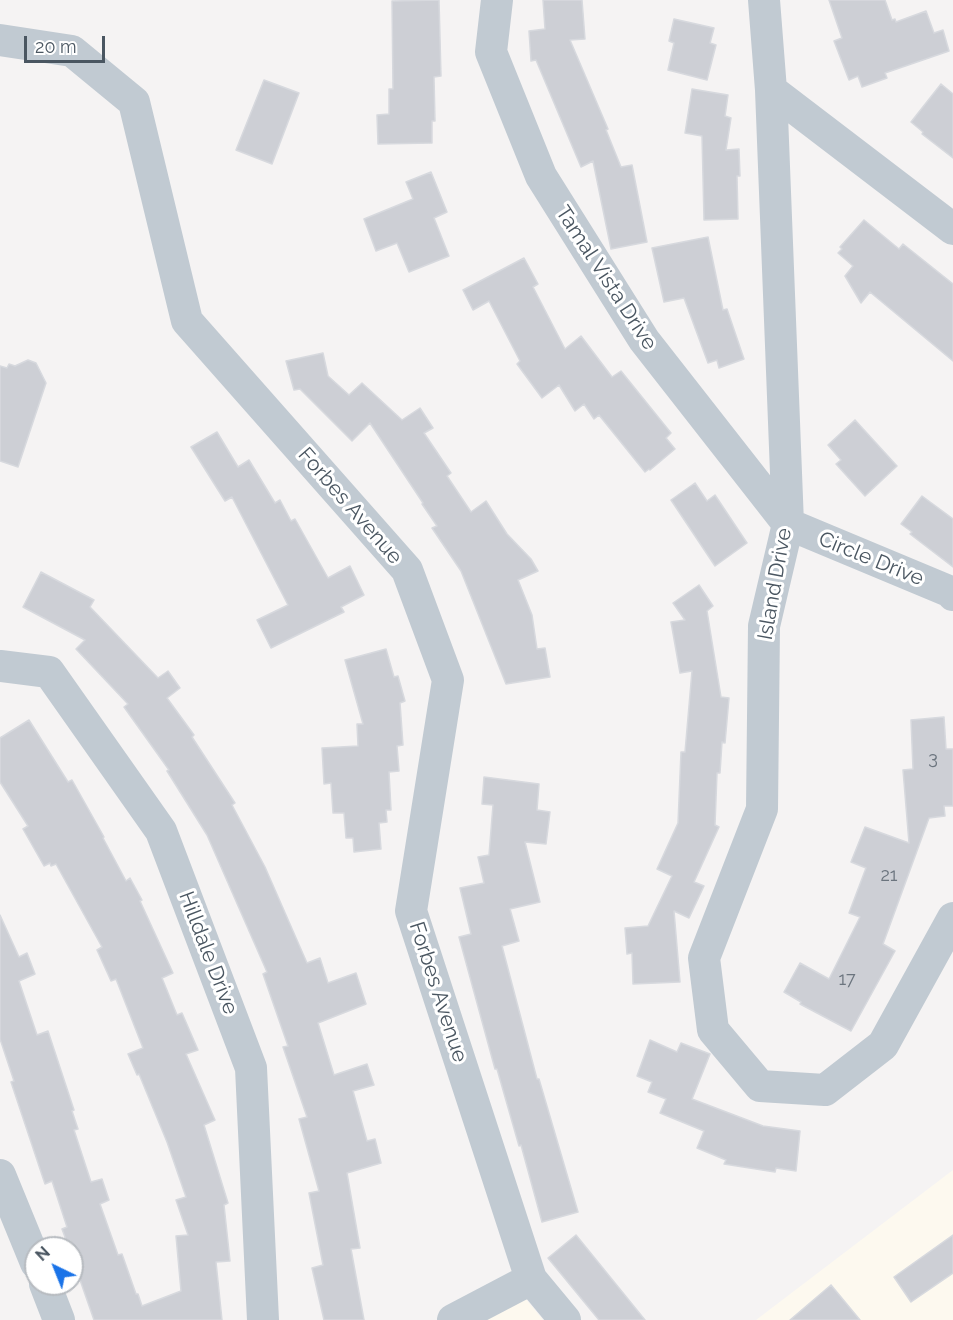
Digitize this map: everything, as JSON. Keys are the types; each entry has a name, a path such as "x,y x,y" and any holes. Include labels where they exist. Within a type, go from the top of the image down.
{"street":[{"name":"Tamal Vista Drive","path":"497,0 491,51 541,176 644,340 788,524"},
{"name":"Island Drive","path":"765,0 771,90 788,524 764,626 762,809 704,958 713,1030 760,1086 825,1090 883,1045 953,918"},
{"name":"Forbes Avenue","path":"0,40 72,51 134,102 187,321 407,570 448,680 411,911 531,1279 565,1320"},
{"path":"771,90 953,229"},
{"name":"Circle Drive","path":"788,524 951,592 953,595"},
{"name":"Hilldale Drive","path":"0,666 49,672 162,831 251,1068 263,1320"},
{"path":"0,1175 25,1236"},
{"path":"453,1320 531,1279"},
{"path":"50,1296 59,1320"}],"shaded area":[{"path":"953,1170 953,1320 756,1320"},
{"path":"525,1298 543,1320 483,1320"}],"building":[{"path":"439,0 441,76 434,77 435,121 432,121 432,143 378,144 377,115 389,114 389,89 393,89 392,1"},
{"path":"543,0 582,0 585,39 570,40 608,129 606,130 621,167 632,165 647,242 611,249 593,161 581,167 536,60 531,61 529,31 545,29"},
{"path":"829,0 885,0 892,20 895,19 896,22 926,11 934,33 943,30 949,51 885,73 887,78 862,87 858,76 849,80 834,41 842,38"},
{"path":"674,19 714,28 710,43 716,45 707,80 668,70 674,43 669,41"},
{"path":"264,80 299,93 272,164 236,150"},
{"path":"941,84 953,94 953,158 922,134 923,132 911,122"},
{"path":"692,89 728,95 725,116 731,118 726,150 739,149 738,219 704,220 702,136 685,133"},
{"path":"431,172 447,212 434,218 449,256 409,272 397,243 376,251 364,219 413,199 406,182"},
{"path":"864,220 899,249 903,244 953,284 953,361 870,292 861,303 845,276 853,266 838,253 842,249 840,247"},
{"path":"708,237 723,310 727,309 744,359 719,368 717,360 708,363 684,298 664,302 652,248"},
{"path":"524,258 538,284 533,287 565,349 581,336 612,377 621,371 671,433 666,438 675,449 650,470 645,472 599,415 594,419 584,404 575,411 559,385 542,398 517,364 520,361 489,301 473,310 463,290"},
{"path":"323,353 328,376 349,395 362,383 402,420 420,408 433,428 424,433 451,473 447,476 471,512 486,501 507,534 531,559 538,571 518,580 532,615 537,649 545,648 550,677 506,684 461,571 432,528 437,526 423,503 370,423 352,441 300,389 294,390 286,361"},
{"path":"28,360 36,363 46,383 18,467 0,461 0,366 7,368 9,364 15,366"},
{"path":"855,420 897,466 865,496 836,464 841,460 828,445"},
{"path":"217,432 238,467 249,460 275,503 280,500 291,521 295,519 328,578 350,566 364,595 341,607 344,612 271,648 257,620 288,605 232,497 225,501 191,447"},
{"path":"695,483 707,501 715,495 747,543 715,566 671,500"},
{"path":"922,496 953,519 953,567 910,534 912,532 901,524"},
{"path":"41,572 94,600 90,607 158,678 168,671 180,688 167,698 194,735 192,737 235,803 232,805 265,867 307,963 320,958 328,983 356,973 366,1004 318,1023 334,1075 367,1064 374,1085 353,1091 367,1141 375,1139 381,1163 347,1173 360,1248 351,1249 364,1320 324,1320 312,1268 323,1265 309,1193 319,1191 299,1119 307,1117 283,1047 288,1046 263,974 267,972 207,835 167,771 169,770 124,707 128,704 76,649 85,640 23,607"},
{"path":"699,585 713,606 707,611 721,697 729,698 725,743 722,742 720,773 717,773 715,825 719,827 694,882 704,886 689,918 674,911 680,982 633,984 632,953 627,954 625,928 648,926 672,876 657,869 678,823 681,752 685,752 692,671 680,673 671,622 685,620 673,603"},
{"path":"386,649 394,677 398,676 405,701 400,703 403,745 397,746 399,771 389,772 391,810 386,810 387,822 379,823 381,849 354,852 353,838 346,838 344,813 333,813 331,783 324,784 322,748 358,746 357,724 363,724 345,660"},
{"path":"944,717 946,749 953,749 953,806 944,806 945,816 929,818 883,944 895,951 851,1031 800,1004 801,1002 784,992 800,963 829,979 860,917 849,913 866,868 851,862 865,827 909,843 903,770 913,769 911,720"},
{"path":"29,720 68,782 72,780 126,881 130,878 142,900 140,901 173,973 162,978 177,1015 182,1013 198,1050 186,1054 215,1120 204,1125 228,1203 224,1205 230,1261 216,1262 222,1320 94,1320 84,1291 84,1236 65,1236 62,1229 67,1227 52,1181 45,1184 11,1082 14,1081 0,1039 0,915 19,957 27,953 35,974 19,981 37,1035 48,1031 74,1110 72,1111 78,1129 74,1130 91,1182 102,1179 109,1200 100,1204 118,1255 122,1254 142,1306 181,1291 176,1236 188,1235 176,1200 186,1197 167,1142 139,1074 137,1075 128,1054 143,1048 116,979 111,981 97,950 102,947 56,864 51,866 50,863 44,866 23,829 28,826 0,782 0,738"},
{"path":"484,777 539,784 537,810 550,812 546,844 525,842 540,902 510,909 519,941 502,946 537,1079 539,1079 578,1212 542,1222 521,1145 519,1146 497,1069 495,1069 459,937 471,934 460,888 484,883 478,857 489,855 493,805 482,804"},
{"path":"650,1040 677,1052 681,1043 710,1054 692,1099 763,1126 800,1131 796,1171 776,1168 775,1172 724,1164 726,1160 697,1148 704,1131 660,1113 666,1099 648,1092 652,1082 637,1076"},
{"path":"576,1235 645,1320 599,1320 548,1258"},
{"path":"953,1235 953,1273 911,1302 894,1277"},
{"path":"831,1285 860,1320 790,1320"}]}
